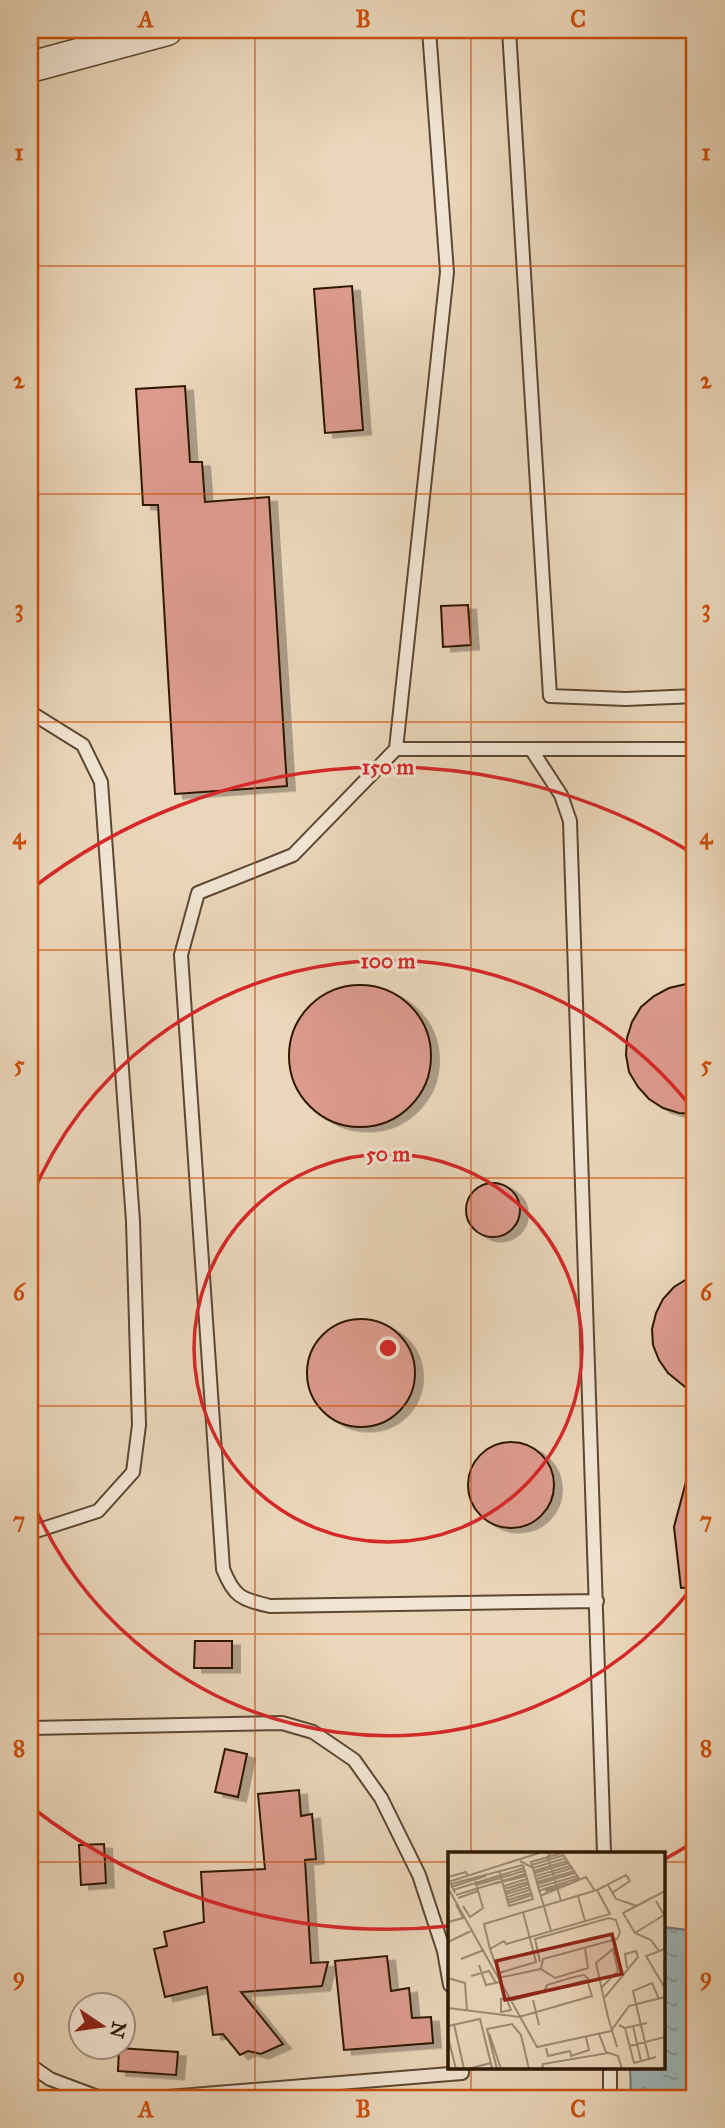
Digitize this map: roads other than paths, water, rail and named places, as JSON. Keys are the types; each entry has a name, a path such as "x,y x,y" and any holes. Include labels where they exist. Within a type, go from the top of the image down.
{"street":[{"path":"30,67 167,30"}],"lane":[{"path":"429,30 447,272 396,749 293,855 198,893 181,955 223,1569 231,1589 244,1600 270,1606 597,1601"},
{"path":"509,30 550,696 626,699 695,696"},
{"path":"30,712 83,745 101,782 133,1222 139,1425 133,1472 98,1511 30,1533"},
{"path":"396,749 695,748"},
{"path":"531,749 561,795 570,821 604,1852"},
{"path":"30,1728 282,1723 313,1732 354,1760 381,1798 419,1875 444,1951 448,1974"},
{"path":"30,2065 50,2079 99,2097 156,2098 462,2073 462,2068"},
{"path":"610,2068 610,2098"}],"water":[{"path":"666,1927 695,1931 695,2098 631,2098 630,2068 666,2068"}]}
